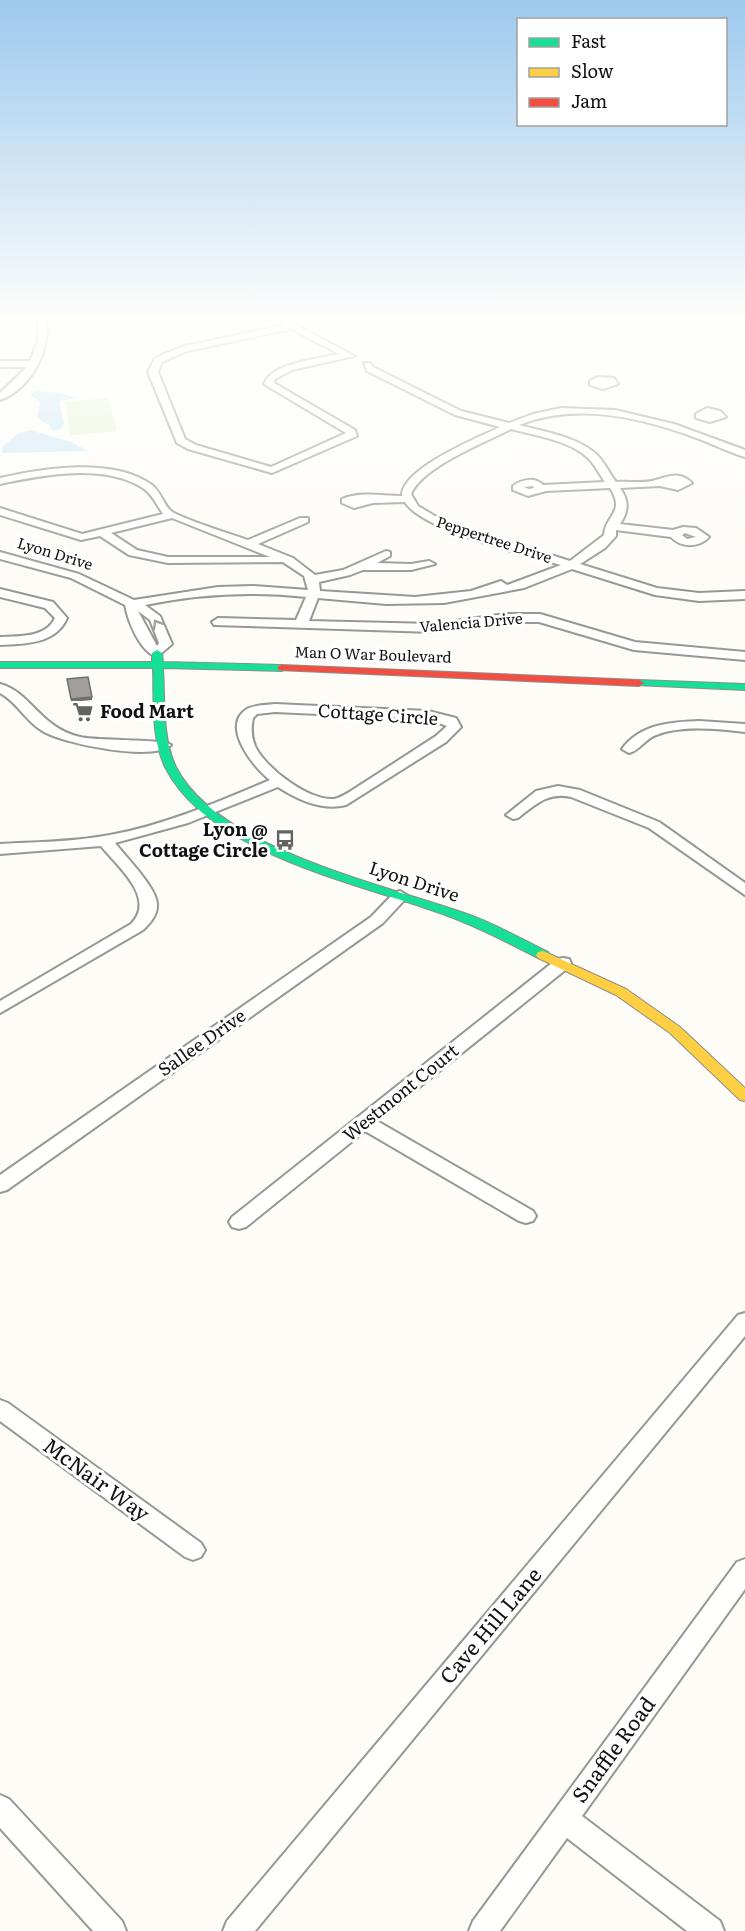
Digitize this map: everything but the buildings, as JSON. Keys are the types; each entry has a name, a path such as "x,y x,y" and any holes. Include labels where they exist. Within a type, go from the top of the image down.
{"main road":[{"name":"Man O War Boulevard","path":"0,655 745,676"},
{"name":"Man O War Boulevard","path":"0,665 157,659 745,687"},
{"name":"Lyon Drive","path":"157,659 164,745 175,778 204,812 237,831 346,879 469,919 621,992 675,1029 745,1096"}],"street":[{"path":"168,409 181,441 273,470 352,434 312,409"},
{"path":"131,604 199,593 287,592 379,602 414,602 516,587 591,553 606,541 613,525 614,488 596,464 545,435 458,413 451,409"},
{"path":"368,500 406,499 410,482 426,469 513,426 547,413 597,411 640,417 745,454"},
{"path":"676,429 703,418"},
{"path":"0,481 56,472 117,476 146,486 169,515 289,560 306,570 314,579 315,594 301,624"},
{"path":"542,488 614,488 662,483"},
{"name":"Peppertree Drive","path":"406,499 420,513 441,524 574,561 669,594 699,597 745,595"},
{"path":"0,511 76,537 103,533 169,515"},
{"path":"249,544 304,520"},
{"path":"613,525 675,534"},
{"path":"103,533 133,553 168,560 289,560"},
{"path":"314,579 337,576 386,554"},
{"name":"Lyon Drive","path":"2,557 75,576 148,611 156,619 166,644 157,659 147,644 144,632 132,616 131,604"},
{"path":"360,566 411,567 429,564"},
{"path":"0,593 49,605 61,618 56,627 43,635 0,641"},
{"name":"Valencia Drive","path":"218,622 433,628 506,618 540,618 634,646 745,656"},
{"path":"0,688 13,694 44,726 59,734 97,744 164,745"},
{"name":"Cottage Circle","path":"258,709 428,715 444,718 454,724 450,732 441,739 345,800 330,803 318,801 278,782 254,754 245,730 246,717 258,709"},
{"path":"629,749 634,740 651,731 694,726 745,728"},
{"path":"0,849 105,841 164,826 278,782"},
{"path":"513,815 541,794 558,790 575,793 654,825 745,890"},
{"path":"0,1008 122,937 145,919 150,904 145,891 105,841"},
{"name":"Sallee Drive","path":"0,1185 377,920 400,896"},
{"name":"Westmont Court","path":"238,1222 366,1123 563,963"},
{"path":"366,1123 526,1216"},
{"name":"Cave Hill Lane","path":"237,1931 745,1321"},
{"name":"McNair Way","path":"4,1418 193,1550"},
{"name":"Snaffle Road","path":"483,1931 745,1570"},
{"path":"0,1808 112,1931"},
{"path":"564,1819 710,1931"}],"green space":[{"path":"66,409 111,409 117,431 71,435"}],"water":[{"path":"39,409 61,409 64,424 61,429 53,431 50,426 37,418"},
{"path":"30,430 71,442 88,451 2,453 3,446 19,433"}],"traffic: fast":[{"path":"157,653 161,725 170,766 189,795 219,821 258,843 302,862 469,919 543,955"},
{"path":"0,665 205,665 282,668"},
{"path":"639,683 745,687"}],"traffic: slow":[{"path":"543,955 621,992 675,1030 745,1096"}],"traffic: jam":[{"path":"282,668 639,683"}],"place":[{"name":"Food Mart","path":"83,712"},
{"name":"Lyon @ Cottage Circle","path":"285,840"}]}
